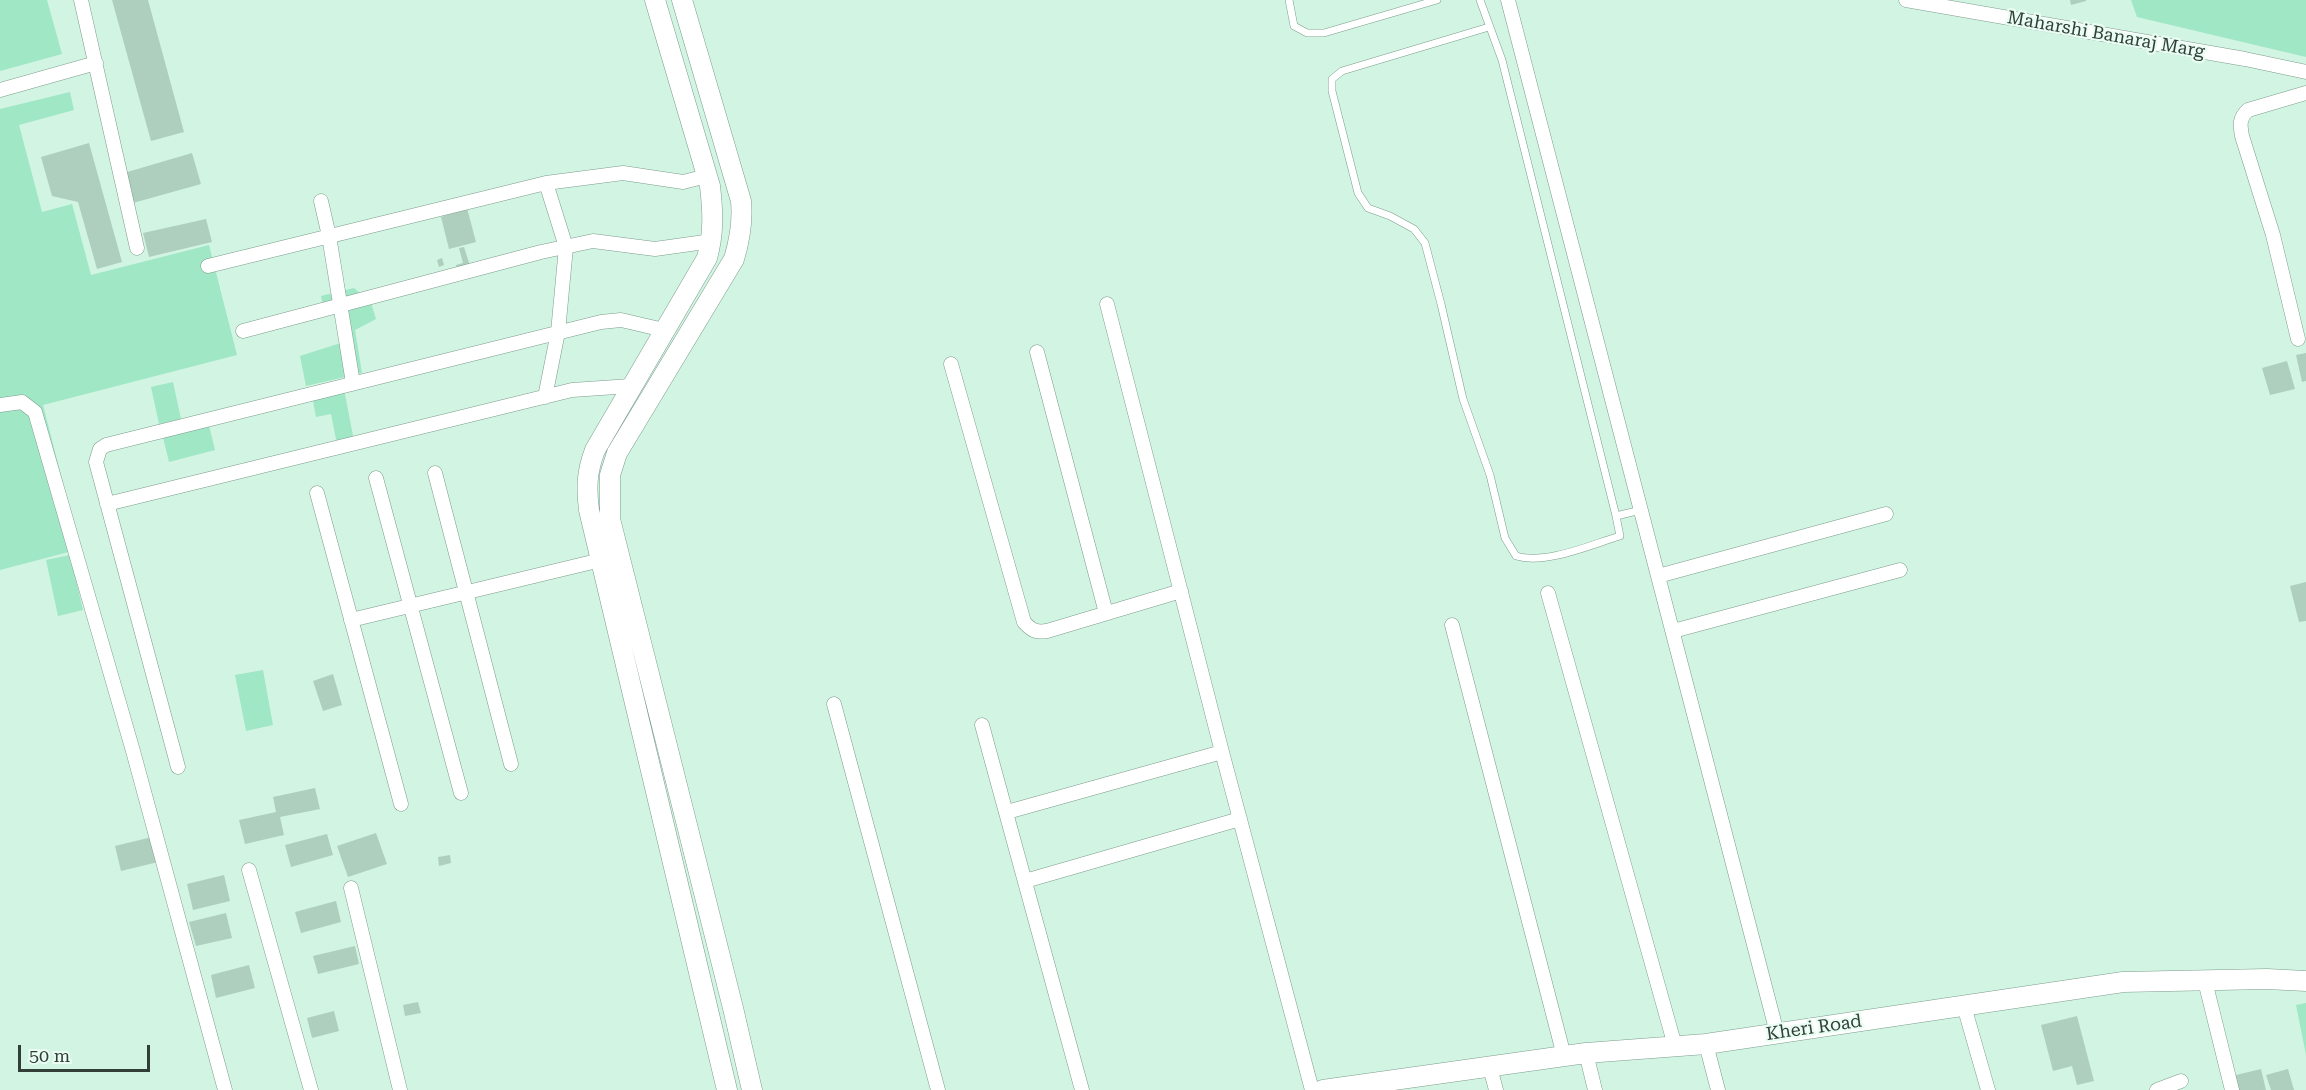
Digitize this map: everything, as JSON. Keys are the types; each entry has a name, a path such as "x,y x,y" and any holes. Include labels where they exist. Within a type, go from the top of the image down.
{"street":[{"path":"81,0 138,248"},
{"path":"655,0 707,177 713,216 712,240 707,258 595,450 588,468 588,499 727,1090"},
{"path":"682,0 741,201 740,239 734,259 617,453 610,475 610,519 734,1008 752,1090"},
{"path":"1509,0 1777,1033"},
{"name":"Maharshi Banaraj Marg","path":"1913,1 2245,59 2306,72"},
{"path":"0,90 96,63"},
{"path":"2298,339 2272,235 2240,123 2241,116 2248,110 2306,93"},
{"path":"208,266 546,183 623,173 684,182 707,177"},
{"path":"545,397 558,332 566,247 546,183"},
{"path":"321,201 329,236 353,383"},
{"path":"243,331 593,241 655,249 712,240"},
{"path":"1107,304 1312,1090"},
{"path":"178,767 96,462 100,449 106,445 601,322 621,320 664,330"},
{"path":"1037,352 1106,613"},
{"path":"951,364 1023,622 1030,629 1039,632 1181,591"},
{"path":"107,504 572,390 632,386"},
{"path":"0,405 22,402 35,412 124,717 225,1090"},
{"path":"435,473 511,764"},
{"path":"376,478 461,794"},
{"path":"317,493 401,804"},
{"path":"1658,576 1886,514"},
{"path":"351,620 601,560"},
{"path":"1673,631 1900,570"},
{"path":"1548,593 1675,1047"},
{"path":"1452,625 1564,1056"},
{"path":"834,704 938,1090"},
{"path":"982,725 1082,1090"},
{"path":"1007,812 1222,752"},
{"path":"1025,880 1240,819"},
{"path":"249,870 311,1090"},
{"path":"351,888 400,1090"},
{"name":"Kheri Road","path":"1323,1090 1365,1087 1586,1053 1706,1044 2123,982 2267,979 2306,981"},
{"path":"2205,981 2232,1090"},
{"path":"1964,1006 1988,1090"},
{"path":"1706,1044 1718,1090"},
{"path":"1586,1053 1595,1090"},
{"path":"1490,1067 1496,1090"},
{"path":"2157,1090 2181,1081"}],"lane":[{"path":"1289,0 1294,26 1307,33 1324,33 1437,0"},
{"path":"1480,0 1502,60 1620,536 1543,559 1526,559 1516,556 1505,538 1490,475 1463,399 1442,304 1425,243 1414,229 1390,216 1368,208 1358,193 1332,90 1332,79 1342,71 1489,27"},
{"path":"1617,520 1641,510"}],"green space":[{"path":"0,0 47,0 62,54 0,71"},
{"path":"2131,0 2306,0 2306,57 2137,17"},
{"path":"70,92 74,110 19,125 42,212 72,204 91,275 209,245 237,355 43,405 80,549 0,570 0,109"},
{"path":"354,288 371,303 376,319 355,330 362,373 306,386 300,356 350,340 347,303 323,307 321,296"},
{"path":"173,382 181,419 159,424 151,387"},
{"path":"343,384 355,446 338,449 331,414 316,417 311,390"},
{"path":"207,417 215,450 169,462 161,429"},
{"path":"70,555 83,610 58,616 46,560"},
{"path":"263,670 273,725 246,731 235,675"},
{"path":"2306,1003 2306,1055 2296,1005"}],"building":[{"path":"112,0 148,0 184,132 151,141"},
{"path":"2070,0 2086,0 2086,1 2071,5"},
{"path":"89,143 122,262 97,269 78,202 52,196 41,157"},
{"path":"192,153 201,184 133,203 124,173"},
{"path":"467,208 476,242 449,249 441,217"},
{"path":"206,219 212,242 149,257 143,233"},
{"path":"464,247 471,269 458,272 456,265 463,263 459,248"},
{"path":"442,258 444,265 439,267 437,260"},
{"path":"2306,353 2306,381 2302,382 2296,355"},
{"path":"2287,361 2295,389 2270,395 2262,368"},
{"path":"2306,582 2306,621 2299,622 2290,586"},
{"path":"333,674 342,705 323,711 313,681"},
{"path":"315,788 320,809 280,817 284,835 245,844 239,820 276,812 273,797"},
{"path":"376,833 387,864 348,877 337,846"},
{"path":"327,834 333,855 291,867 285,845"},
{"path":"152,837 158,862 121,871 115,846"},
{"path":"450,855 451,863 439,866 438,857"},
{"path":"224,875 230,901 193,910 187,884"},
{"path":"336,901 341,922 301,933 295,912"},
{"path":"226,913 232,938 196,946 189,922"},
{"path":"355,946 359,964 318,974 313,956"},
{"path":"249,965 255,988 216,998 211,975"},
{"path":"418,1002 421,1013 405,1016 403,1005"},
{"path":"334,1011 339,1031 312,1038 307,1018"},
{"path":"2077,1016 2094,1081 2077,1085 2072,1066 2053,1071 2041,1025"},
{"path":"2261,1069 2266,1090 2236,1090 2232,1076"},
{"path":"2288,1069 2294,1090 2271,1090 2266,1075"}]}
